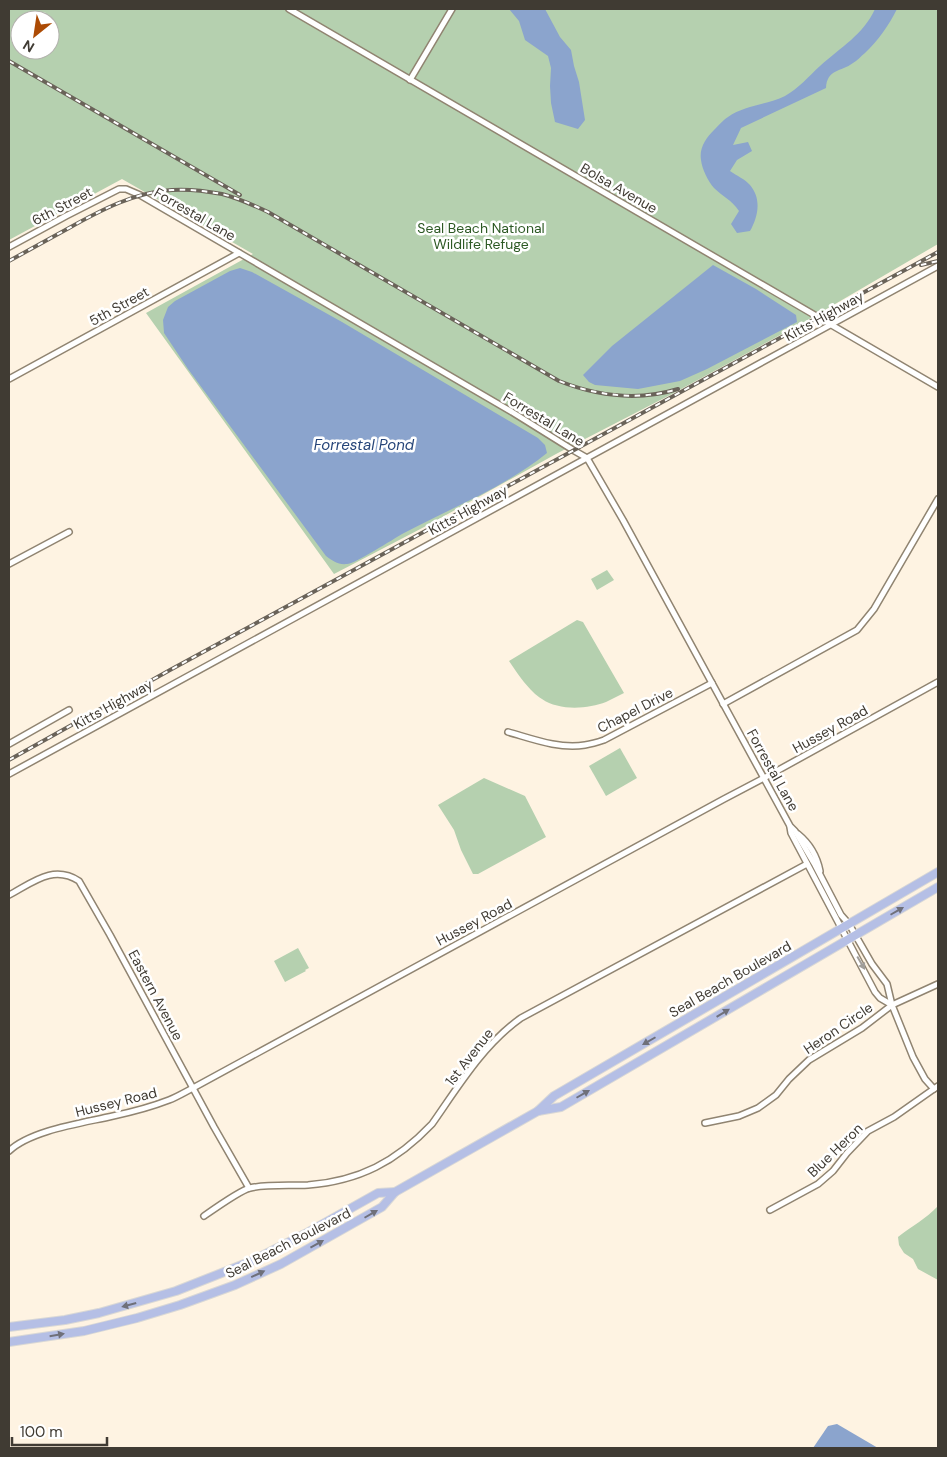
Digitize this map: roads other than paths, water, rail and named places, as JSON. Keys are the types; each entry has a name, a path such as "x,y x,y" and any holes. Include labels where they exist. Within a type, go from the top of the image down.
{"main road":[{"name":"Seal Beach Boulevard","path":"9,1342 107,1326 180,1305 235,1285 281,1264 382,1207 395,1192 538,1111 554,1096 938,872"},
{"name":"Seal Beach Boulevard","path":"538,1111 561,1107 938,887"},
{"name":"Seal Beach Boulevard","path":"9,1327 65,1320 99,1313 176,1291 252,1261 378,1193 395,1192"},
{"path":"176,1291 180,1305"}],"street":[{"name":"Bolsa Avenue","path":"289,9 938,387"},
{"path":"410,80 452,9"},
{"name":"6th Street","path":"9,247 119,189 126,189"},
{"name":"Forrestal Lane","path":"126,189 587,458 790,826 795,831 821,876 846,926"},
{"name":"5th Street","path":"9,379 239,254"},
{"name":"Kitts Highway","path":"9,774 938,266"},
{"path":"724,704 857,630 874,609 938,500"},
{"path":"9,564 69,532"},
{"name":"Hussey Road","path":"9,1151 28,1138 150,1106 193,1088 938,682"},
{"name":"Chapel Drive","path":"508,732 552,745 586,745 604,740 712,683"},
{"path":"9,744 69,710"},
{"name":"Forrestal Lane","path":"790,826 791,833 807,864 846,926"},
{"name":"1st Avenue","path":"204,1216 249,1188 309,1185 339,1181 361,1174 401,1153 432,1124 491,1044 507,1028 521,1018 807,864"},
{"name":"Eastern Avenue","path":"9,895 50,874 61,873 79,881 249,1188"},
{"path":"846,926 856,935 872,964 887,984 892,1005 913,1057 925,1079 936,1088"},
{"path":"846,926 848,940 876,992 880,998 892,1005"},
{"name":"Heron Circle","path":"705,1123 739,1116 758,1108 776,1095 789,1079 809,1060 862,1028 892,1005 938,984"},
{"name":"Blue Heron","path":"770,1210 818,1184 833,1171 868,1131 894,1117 936,1088"}],"water":[{"path":"509,9 545,9 560,37 571,50 579,82 585,120 578,129 555,122 551,103 551,68 548,56 525,40 519,21"},
{"path":"875,9 897,9 887,27 874,43 854,62 832,74 829,77 826,88 741,128 733,145 748,142 752,151 737,160 730,171 743,179 754,190 758,208 750,231 737,233 731,224 739,211 714,188 703,167 701,151 706,140 726,118 749,107 778,99 794,90 858,33"},
{"path":"713,265 756,289 796,315 797,322 680,381 638,389 595,385 589,382 583,375 612,346"},
{"name":"Forrestal Pond","path":"240,268 252,272 342,322 538,438 545,445 547,453 496,487 404,533 358,560 344,564 333,561 326,556 188,369 164,333 163,320 168,307 175,301 230,271"},
{"path":"837,1424 878,1448 813,1448 828,1426"}],"railway":[{"path":"9,61 240,195"},
{"path":"9,261 93,215 132,198 158,191 172,190 197,190 222,194 268,212 559,381 588,390 618,395 648,395 678,389"},
{"path":"9,760 170,670 938,252"},
{"path":"921,265 938,261"}],"park label":[{"name":"Seal Beach National Wildlife Refuge","path":"481,236"}]}
